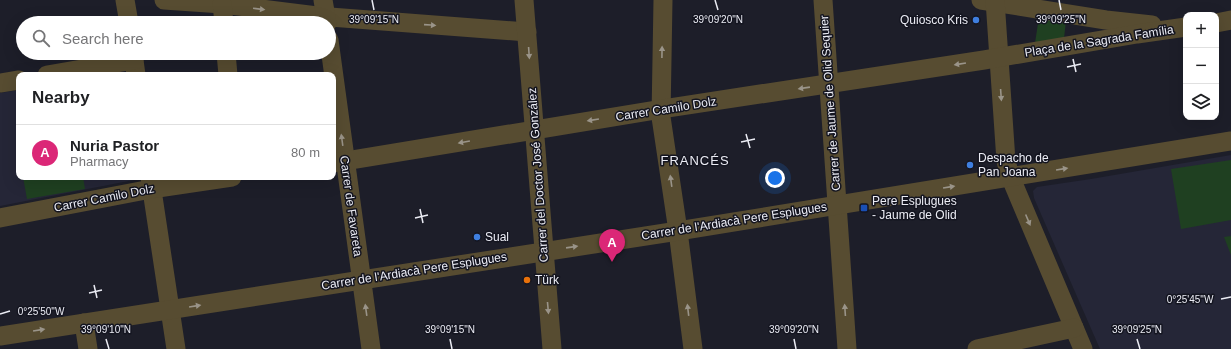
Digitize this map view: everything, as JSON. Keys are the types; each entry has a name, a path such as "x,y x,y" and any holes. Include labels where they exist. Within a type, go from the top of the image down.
{"street":[{"path":"125,0 128,16"},
{"path":"164,0 527,32"},
{"name":"Carrer del Doctor José González","path":"524,0 552,349"},
{"path":"663,0 661,117 678,231 693,349"},
{"name":"Carrer de Jaume de Olid Sequier","path":"823,0 847,349"},
{"path":"990,1 999,57 1006,160 1010,176 1083,349"},
{"name":"Plaça de la Sagrada Família","path":"990,1 1106,20 1183,27"},
{"path":"222,4 223,16"},
{"path":"1219,22 1231,20"},
{"name":"Plaça de la Sagrada Família","path":"999,57 1183,27"},
{"name":"Carrer Camilo Dolz","path":"339,163 662,109 999,57"},
{"path":"227,60 228,72"},
{"name":"Carrer de Favareta","path":"331,60 332,72"},
{"path":"67,72 135,62"},
{"path":"0,83 16,80"},
{"name":"Carrer de Favareta","path":"336,126 339,163 361,279 371,349"},
{"name":"Carrer de l'Ardiacà Pere Esplugues","path":"0,336 678,231 1231,141"},
{"name":"Carrer Camilo Dolz","path":"0,218 150,183 191,180"},
{"path":"150,183 176,349"},
{"path":"84,323 88,349"},
{"path":"977,349 1012,346 1074,328"}],"shaded area":[{"path":"16,90 16,180 134,180 0,206 0,93"},
{"path":"1231,155 1231,349 1100,349 1034,198 1033,191 1037,187"}],"green space":[{"path":"1039,17 1066,21 1064,38 1035,43"},
{"path":"1231,160 1231,220 1181,229 1171,169"},
{"path":"24,180 84,180 85,189 27,199"},
{"path":"1231,236 1231,255 1224,237"}],"place":[{"name":"Quiosco Kris","path":"976,20"},
{"name":"Despacho de Pan Joana","path":"970,165"},
{"name":"Pere Esplugues - Jaume de Olid","path":"864,208"},
{"name":"Sual","path":"477,237"},
{"name":"Nuria Pastor","path":"612,262"},
{"name":"Türk","path":"527,280"}],"district":[{"name":"FRANCÉS","path":"695,160"}]}
